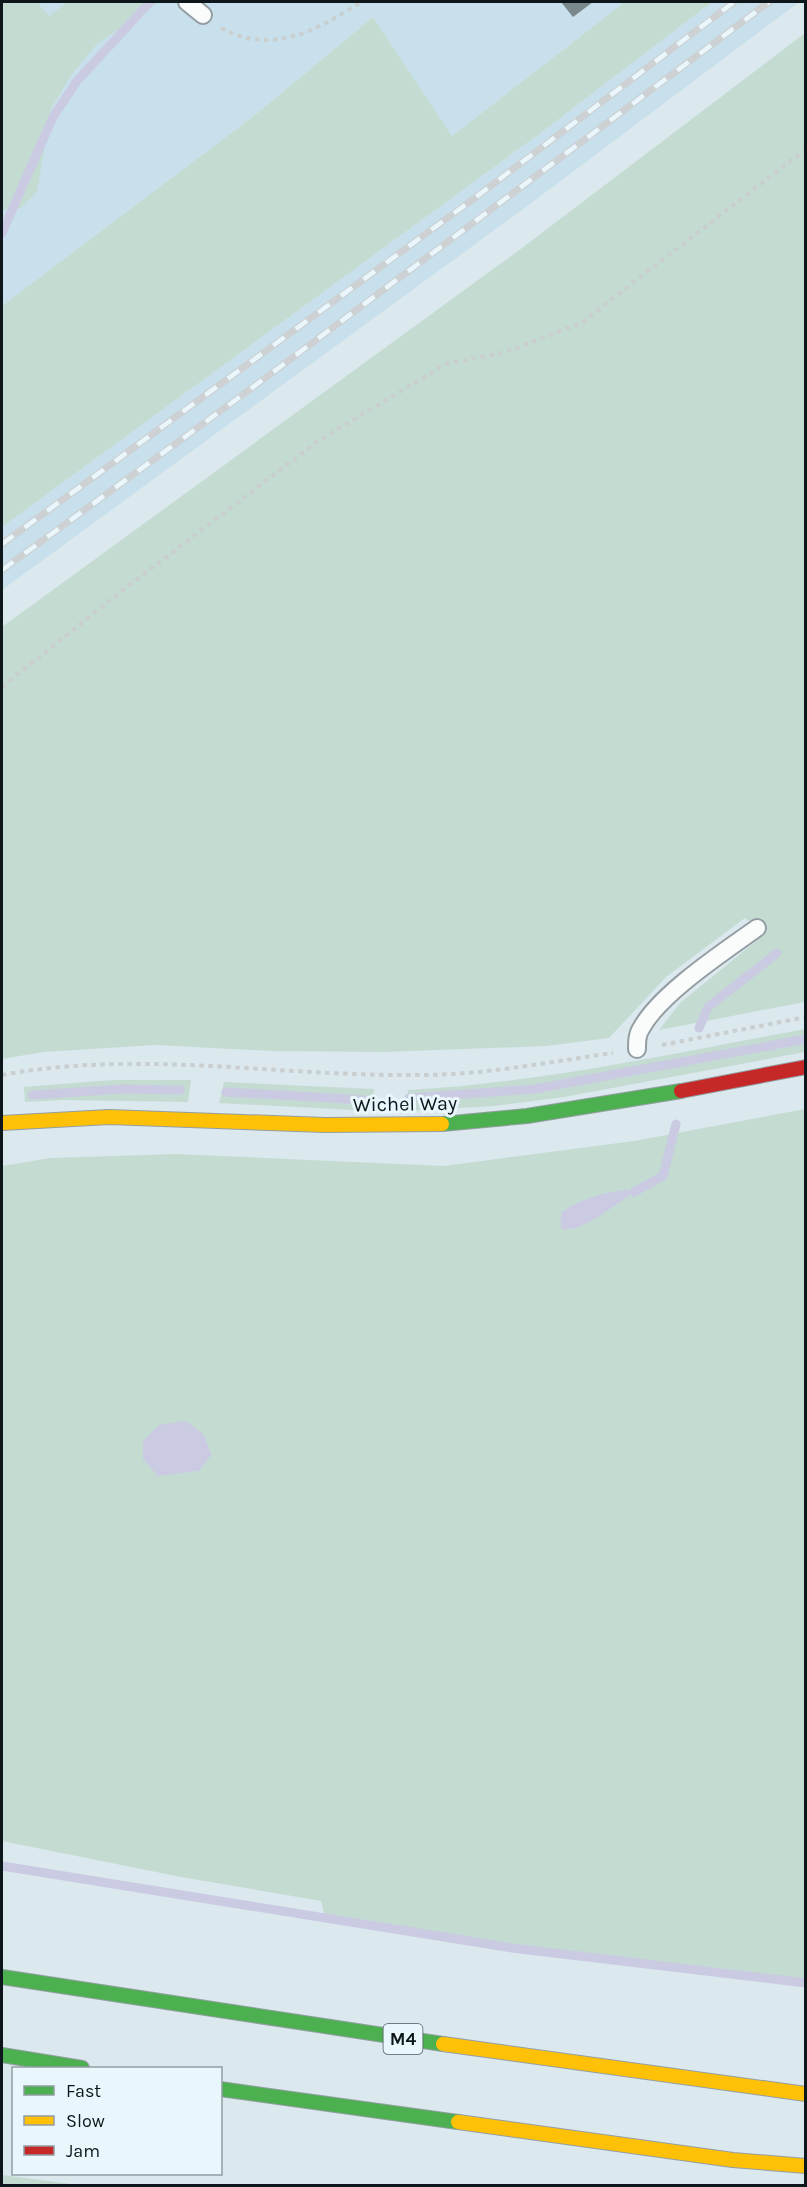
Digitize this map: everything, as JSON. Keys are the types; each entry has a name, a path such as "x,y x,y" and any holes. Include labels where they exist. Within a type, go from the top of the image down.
{"main road":[{"name":"Wichel Way","path":"2,1123 97,1115 352,1125 433,1125 540,1114 806,1067"},
{"name":"M4","path":"2,1977 193,2008 755,2089 806,2094"},
{"path":"2,2055 75,2067"},
{"path":"222,2089 733,2160 806,2166"}],"lane":[{"path":"187,2 203,15"},
{"path":"637,1049 638,1035 654,1012 684,983 757,928"}],"path":[{"path":"203,15 224,30 254,39 283,39 307,33 361,2"},
{"path":"2,687 114,597 318,441 446,364 506,352 581,323 806,149"},
{"path":"2,1075 35,1068 135,1062 419,1075 477,1072 637,1049 806,1017"}],"shaded area":[{"path":"2,2 625,2 452,136 373,17 255,115 2,306"},
{"path":"712,2 799,2 530,204 2,590 2,527 542,132"},
{"path":"626,1190 634,1192 589,1222 570,1229 562,1229 560,1222 562,1212 570,1207 593,1197"},
{"path":"186,1421 204,1435 211,1455 199,1471 158,1476 143,1459 143,1441 159,1425"}],"green space":[{"path":"2,2 37,2 49,16 67,2 159,2 97,44 72,74 51,109 37,192 21,208 2,210"},
{"path":"625,2 712,2 542,132 2,527 2,306 255,115 373,17 452,136"},
{"path":"805,33 805,1002 659,1030 680,1003 760,938 757,928 745,918 666,977 609,1038 546,1046 384,1052 271,1051 155,1045 43,1052 2,1059 2,627 518,251"},
{"path":"805,1029 805,1052 564,1097 494,1106 406,1111 408,1090 558,1074"},
{"path":"113,1080 191,1080 188,1102 64,1100 25,1102 24,1087"},
{"path":"224,1082 374,1089 372,1111 219,1103"},
{"path":"805,1109 805,1983 512,1948 325,1917 321,1901 181,1877 2,1841 2,1166 51,1158 176,1154 444,1166 634,1141"},
{"path":"2,2175 79,2185 2,2185"}],"building":[{"path":"561,2 593,2 573,17"}],"waterway":[{"path":"2,233 53,117 77,81 150,2"},
{"path":"699,1028 708,1007 777,953"},
{"path":"409,1098 535,1089 806,1039"},
{"path":"32,1095 122,1089 180,1090"},
{"path":"226,1092 365,1100"},
{"path":"634,1192 663,1176 676,1124"},
{"path":"2,1866 512,1948 806,1983"}],"railway":[{"path":"2,544 472,200 734,2"},
{"path":"2,570 237,399 769,2"}],"traffic: fast":[{"path":"442,1124 527,1116 681,1091"},
{"path":"2,1977 443,2044"},
{"path":"2,2055 76,2067"},
{"path":"222,2089 458,2122"}],"traffic: slow":[{"path":"2,1123 109,1117 325,1125 442,1124"},
{"path":"443,2044 806,2094"},
{"path":"458,2122 733,2160 806,2166"}],"traffic: jam":[{"path":"681,1091 806,1067"}]}
